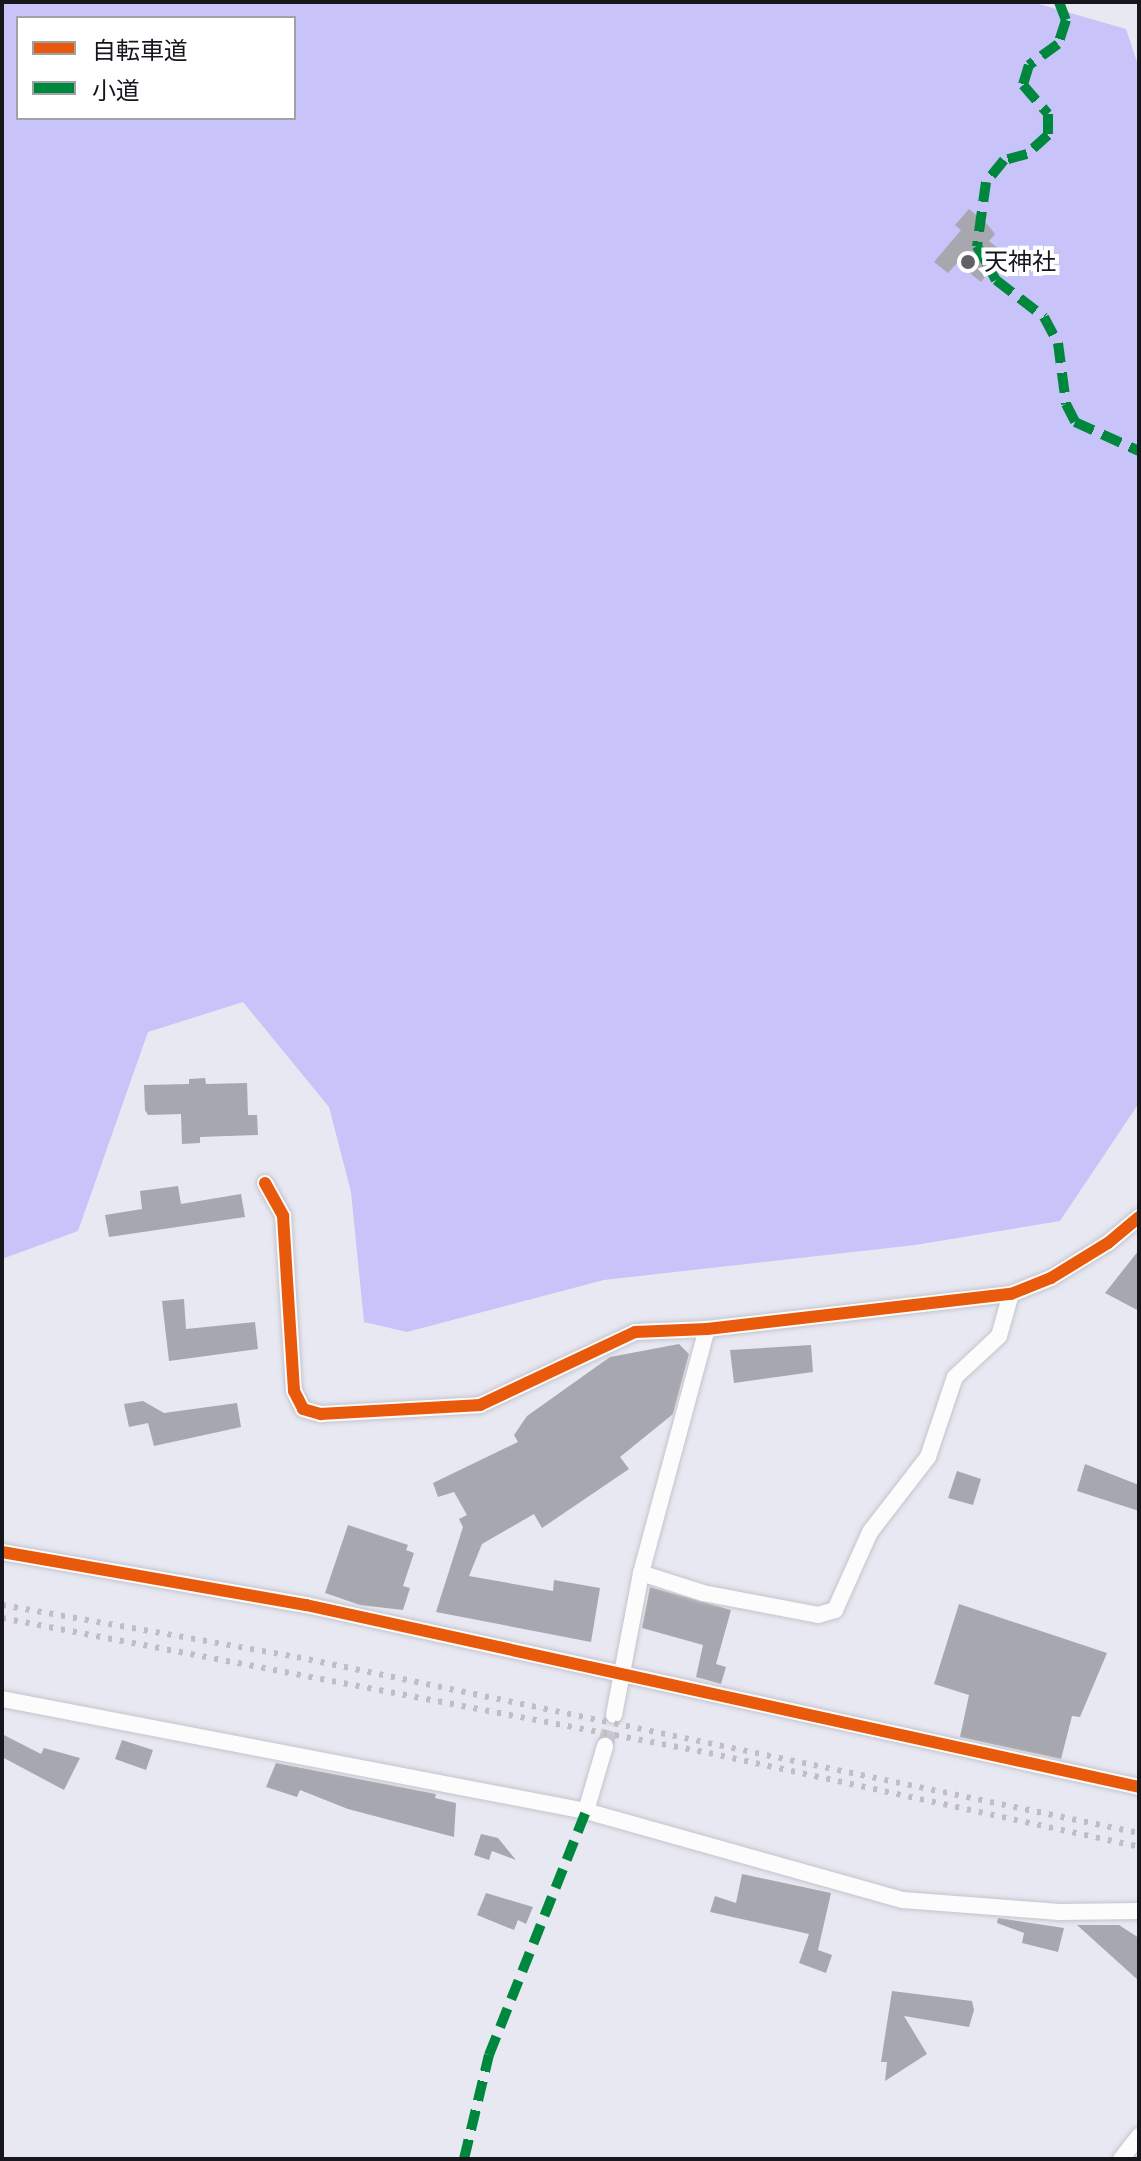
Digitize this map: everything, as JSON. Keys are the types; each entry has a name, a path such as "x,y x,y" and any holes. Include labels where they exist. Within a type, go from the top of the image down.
{"street":[{"path":"265,1183 283,1216 294,1391 303,1409 321,1414 480,1405 635,1332 707,1329 1011,1294 1051,1278 1108,1243 1139,1217"},
{"path":"641,1573 703,1593 818,1615 835,1610 870,1532 928,1457 955,1377 999,1336 1011,1294"},
{"path":"614,1715 624,1671 623,1650 641,1573 707,1329"},
{"path":"2,1552 306,1605 624,1671 1139,1787"},
{"path":"2,1699 586,1811 903,1900 1060,1912 1139,1911"},
{"path":"586,1811 605,1746"},
{"path":"1121,2159 1139,2136"}],"shaded area":[{"path":"2,2 1032,2 1126,29 1139,68 1139,1103 1060,1221 915,1245 604,1280 407,1332 364,1322 351,1192 329,1107 243,1002 148,1032 78,1231 2,1259"}],"building":[{"path":"969,209 995,234 989,241 1004,253 981,282 957,263 948,273 934,262 961,230 955,225"},
{"path":"205,1078 206,1084 247,1083 248,1115 257,1115 258,1135 200,1137 200,1143 182,1144 181,1114 148,1115 145,1110 144,1085 189,1084 189,1079"},
{"path":"178,1186 181,1204 241,1194 245,1217 109,1237 105,1215 142,1209 140,1191"},
{"path":"1139,1250 1139,1311 1105,1293"},
{"path":"184,1299 186,1329 255,1322 258,1349 169,1361 162,1301"},
{"path":"679,1344 689,1354 673,1414 620,1457 629,1469 542,1528 534,1514 482,1544 469,1576 553,1591 554,1580 600,1588 591,1642 436,1612 463,1527 459,1519 467,1515 454,1492 438,1497 433,1483 518,1442 514,1435 527,1416 610,1357"},
{"path":"811,1345 813,1372 734,1383 730,1350"},
{"path":"143,1401 164,1413 237,1403 241,1427 154,1446 148,1423 129,1427 124,1404"},
{"path":"1085,1464 1139,1485 1139,1511 1077,1491"},
{"path":"957,1471 981,1479 973,1505 948,1498"},
{"path":"348,1525 408,1545 406,1550 414,1553 403,1586 410,1588 403,1610 360,1605 325,1593"},
{"path":"650,1587 731,1610 716,1664 726,1667 721,1684 696,1677 703,1645 642,1628"},
{"path":"959,1604 1107,1653 1080,1717 1072,1716 1061,1759 960,1737 969,1695 934,1684"},
{"path":"2,1734 41,1754 44,1748 80,1758 64,1790 2,1757"},
{"path":"122,1740 153,1750 146,1770 115,1759"},
{"path":"276,1763 436,1794 435,1798 456,1803 454,1837 348,1809 300,1790 297,1797 266,1787"},
{"path":"481,1834 498,1838 516,1860 492,1851 489,1860 474,1855"},
{"path":"742,1874 831,1893 818,1950 832,1955 826,1973 799,1963 809,1934 710,1912 715,1896 736,1903"},
{"path":"486,1893 533,1907 526,1924 518,1920 514,1930 477,1915"},
{"path":"998,1918 1064,1928 1058,1952 1022,1943 1024,1933 997,1923"},
{"path":"1077,1925 1119,1925 1139,1938 1139,1981"},
{"path":"892,1991 972,2001 974,2010 969,2027 904,2016 927,2054 885,2081 887,2062 881,2062"}],"tunnel":[{"path":"605,1746 614,1715"}],"railway":[{"path":"2,1605 297,1657 1139,1833"},
{"path":"2,1618 709,1753 1139,1847"}],"marked path":[{"path":"1059,2 1066,20 1058,44 1029,65 1023,85 1048,114 1048,135 1027,154 1004,160 986,182 977,246 996,280 1044,317 1058,343 1066,404 1075,422 1139,451"},
{"path":"464,2159 489,2055 586,1811"}],"cycle path":[{"path":"265,1183 283,1216 294,1391 303,1409 321,1414 480,1405 635,1332 707,1329 1011,1294 1051,1278 1108,1243 1139,1217"},
{"path":"2,1552 306,1605 1139,1787"}],"place":[{"name":"天神社","path":"968,262"}]}
